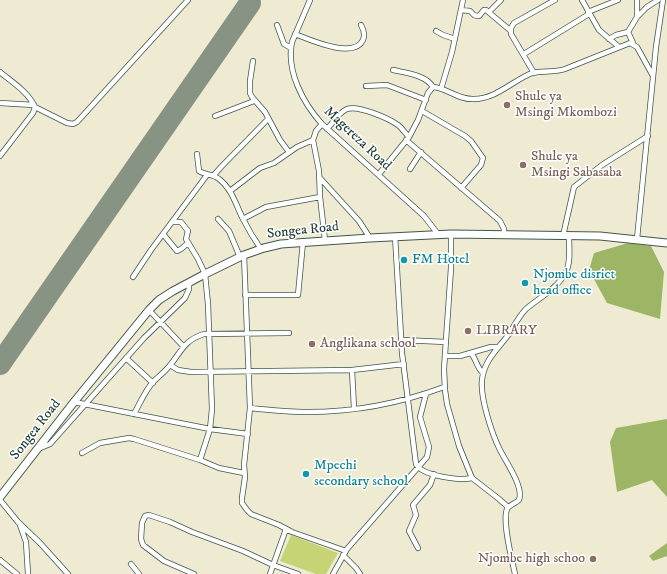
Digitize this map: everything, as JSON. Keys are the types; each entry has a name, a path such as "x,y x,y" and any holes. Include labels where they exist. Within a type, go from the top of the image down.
{"highway":[{"name":"Songea Road","path":"0,497 74,402 149,310 159,300 189,282 242,256 277,245 303,242 438,234 600,236 667,243"}],"street":[{"path":"0,103 34,106 67,123 73,124 77,122 188,0"},
{"name":"Magereza Road","path":"310,0 295,34 291,48 293,71 299,89 310,111 327,129 379,174 424,216 438,234"},
{"path":"441,89 455,39 463,0"},
{"path":"489,12 501,0"},
{"path":"511,31 514,23 555,0"},
{"path":"582,0 599,30 619,46"},
{"path":"524,54 588,13 618,0"},
{"path":"637,0 637,17"},
{"path":"610,40 616,35 628,32 637,17 647,7 658,0"},
{"path":"637,239 663,0"},
{"path":"461,10 470,11 477,16 479,16 484,10 489,12 511,31 513,38 524,54 534,73"},
{"path":"277,25 284,44 291,48"},
{"path":"295,34 334,48 346,48 359,45 362,42 364,32 361,25"},
{"path":"436,31 455,39"},
{"path":"628,32 633,43 637,47 654,76"},
{"path":"393,70 423,78 428,80 433,87 456,96 474,100 485,98 500,92 518,80 534,73 565,70 619,46 633,43"},
{"path":"253,61 249,88 252,97 254,101 262,108 289,152"},
{"path":"0,72 21,88 34,106 33,113 0,156"},
{"path":"366,86 387,85 426,100"},
{"path":"379,174 407,138 422,111 428,93 433,87"},
{"path":"216,116 254,101"},
{"path":"327,129 343,112 349,109 356,109 391,121 398,126 407,138 421,152 500,221 504,229 504,234"},
{"path":"422,111 465,136 471,141 483,158 481,165 461,188"},
{"path":"214,176 268,119"},
{"path":"322,124 316,131 313,140 319,177 325,240"},
{"path":"508,507 518,502 520,495 518,484 500,451 491,427 482,391 483,373 487,362 525,310 550,290 566,272 568,263 566,236 574,187 602,165 648,136"},
{"path":"230,191 260,168 274,163 289,152 313,140"},
{"path":"410,169 421,152"},
{"path":"197,154 198,168 201,172 202,181"},
{"path":"201,172 214,176 230,191 243,219 261,249"},
{"path":"133,277 207,174"},
{"path":"319,177 365,228 370,238"},
{"path":"243,219 266,207 320,197"},
{"path":"218,219 228,231 242,256 250,408 244,473 245,481 242,498 244,506 251,514 344,553 360,574"},
{"path":"172,222 179,222 186,228 189,233 186,239 201,264 205,274 212,409 210,429 200,460"},
{"path":"164,234 177,250 181,249 188,243"},
{"path":"451,234 451,268 444,387 450,419 472,478 508,507"},
{"path":"395,236 404,364 418,468"},
{"path":"245,295 298,295 303,242"},
{"path":"38,449 50,444 126,358 185,298 189,289 189,282"},
{"path":"149,310 183,346"},
{"path":"134,414 153,383 170,365 183,346 197,336 246,332 289,333"},
{"path":"402,340 446,342"},
{"path":"445,356 460,356 491,346 498,346"},
{"path":"471,353 477,362 479,370 483,373"},
{"path":"126,358 153,383"},
{"path":"170,365 183,372 352,370 404,364"},
{"path":"352,370 354,408"},
{"path":"250,408 310,412 354,408 387,404 426,394 444,387"},
{"path":"333,574 344,553 425,461 429,449 420,418 426,394"},
{"path":"74,402 210,429 248,434"},
{"path":"82,452 100,443 129,438 200,460 219,468 244,473"},
{"path":"418,468 434,474 461,480 472,478"},
{"path":"418,548 409,530 416,515 413,505 430,485 434,474"},
{"path":"0,500 18,522 40,543 68,574"},
{"path":"508,507 507,528 515,574"},
{"path":"194,574 164,561 143,545 141,539 142,523 145,516 149,515 170,522 298,574"},
{"path":"18,522 25,537 28,574"},
{"path":"270,574 286,529"},
{"path":"0,560 18,574"},
{"path":"131,564 138,574"}],"green space":[{"path":"628,243 651,246 664,272 660,319 607,303 589,270 594,253"},
{"path":"667,419 667,497 652,480 617,492 610,442 616,428"},
{"path":"291,535 338,553 326,574 316,574 280,561"},
{"path":"667,543 667,556 653,561 649,556"}],"runway":[{"path":"0,364 250,3"}],"place":[{"name":"Shule ya Msingi Mkombozi","path":"507,105"},
{"name":"Shule ya Msingi Sabasaba","path":"523,165"},
{"name":"FM Hotel","path":"404,260"},
{"name":"Njombe disrict head office","path":"525,283"},
{"name":"LIBRARY","path":"468,331"},
{"name":"Anglikana school","path":"312,344"},
{"name":"Mpechi secondary school","path":"306,474"},
{"name":"Njombe high schoo","path":"593,559"}]}
